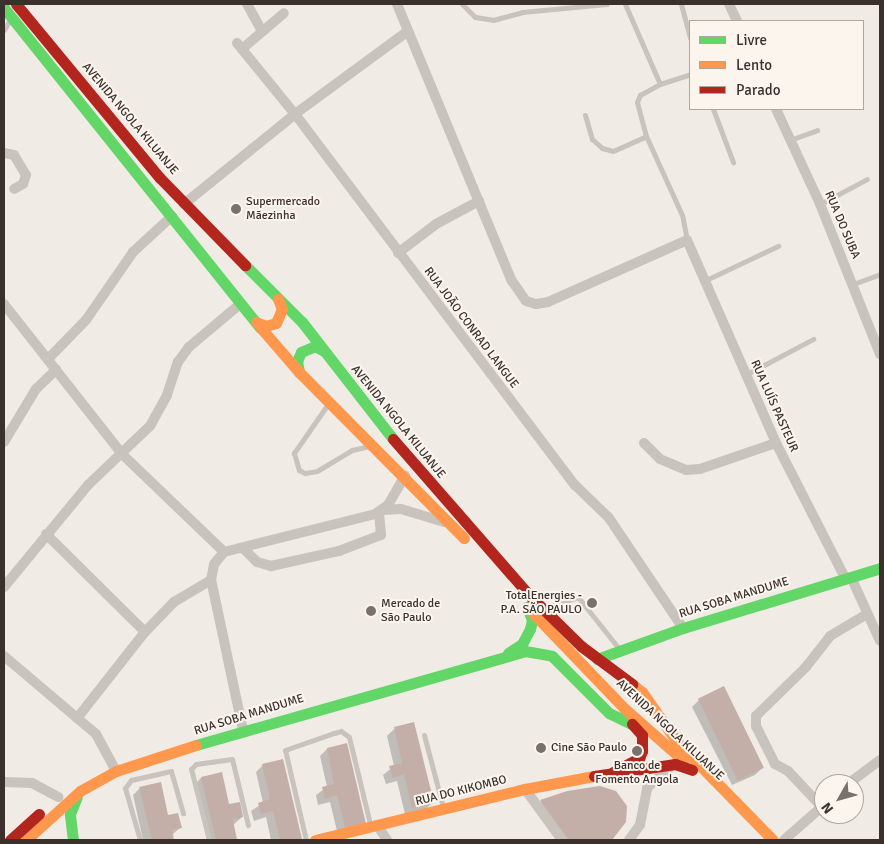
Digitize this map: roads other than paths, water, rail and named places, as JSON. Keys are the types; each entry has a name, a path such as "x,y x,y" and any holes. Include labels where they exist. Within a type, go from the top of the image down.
{"main road":[{"name":"AVENIDA NGOLA KILUANJE","path":"16,4 184,204 278,299 324,351 390,436 542,608 596,658 642,692 677,742 773,840"},
{"name":"AVENIDA NGOLA KILUANJE","path":"7,12 172,216 240,304 300,372 405,475 526,606 626,710 698,773 765,840"},
{"path":"256,322 266,326 276,323 282,308 278,299"},
{"path":"300,372 297,362 305,348 315,346 324,351"},
{"name":"RUA SOBA MANDUME","path":"596,658 683,628 880,568"},
{"path":"500,657 526,637 532,620 526,606"},
{"name":"RUA SOBA MANDUME","path":"26,840 80,792 116,771 243,730 525,651 552,656 609,713 636,728 642,735 642,751 633,764 614,772"},
{"path":"614,772 675,764 698,773"},
{"name":"RUA DO KIKOMBO","path":"315,840 525,789 614,772"},
{"path":"10,840 58,797 82,783 101,780"},
{"path":"73,840 70,814 80,792"},
{"path":"37,816 50,817 64,824 69,840"}],"street":[{"path":"247,4 262,31 284,13"},
{"path":"397,4 512,280 526,301 536,304 563,296 687,240"},
{"path":"729,4 737,20"},
{"name":"RUA JOÃO CONRAD LANGUE","path":"262,31 240,46 295,114 398,253 575,485 609,518 683,628"},
{"path":"184,204 295,114 408,31"},
{"name":"RUA DO SUBA","path":"776,110 820,204 880,354"},
{"path":"4,153 14,155 26,175 22,184 14,189"},
{"path":"398,253 436,224 479,201"},
{"path":"48,359 86,320 133,252 172,216"},
{"name":"RUA LUÍS PASTEUR","path":"687,240 776,443 880,641"},
{"path":"4,304 123,455 224,552"},
{"path":"4,587 88,485 123,455 158,413 182,356 240,304"},
{"path":"4,442 36,390 56,370"},
{"path":"644,443 660,459 686,470 700,469 776,443"},
{"path":"244,548 257,562 270,566 339,551 381,535 381,511 393,499 405,475"},
{"path":"243,730 211,580 214,564 224,552 381,511 401,509 426,515 458,531"},
{"path":"46,534 145,632"},
{"path":"78,717 145,632 174,602 211,580"},
{"path":"814,797 788,771 774,764 756,726 756,716 806,667 830,636 867,614"},
{"path":"4,656 78,717 103,744 116,771"},
{"path":"861,774 880,760"},
{"path":"628,840 640,825 647,788 657,776 675,764"},
{"path":"4,782 32,783 58,797"},
{"path":"525,789 562,840"},
{"path":"784,840 814,814"},
{"path":"374,826 387,840"}],"lane":[{"path":"462,4 475,18 493,20 522,12 607,4"},
{"path":"625,4 660,84"},
{"path":"681,4 689,34"},
{"path":"4,30 7,12"},
{"path":"687,240 682,215 646,136 637,102 640,95 660,84 689,74"},
{"path":"714,110 733,162"},
{"path":"585,115 592,139 602,148 613,151 646,136"},
{"path":"790,140 816,130"},
{"path":"820,204 867,179"},
{"path":"706,280 778,246"},
{"path":"852,284 880,274"},
{"path":"746,374 813,339"},
{"path":"330,402 294,453 299,470 305,473 318,471 352,450 374,445"},
{"path":"542,608 578,597 620,650"},
{"path":"306,840 285,750 341,731 349,737 374,826"},
{"path":"424,735 444,809"},
{"path":"209,840 192,770 196,764 232,759 248,825"},
{"path":"140,840 125,788 131,780 171,771 183,813"}],"place":[{"name":"Supermercado Mãezinha","path":"236,209"},
{"name":"TotalEnergies - P.A. SÃO PAULO","path":"592,603"},
{"name":"Mercado de São Paulo","path":"371,611"},
{"name":"Cine São Paulo","path":"541,748"},
{"name":"Banco de Fomento Angola","path":"637,751"}]}
